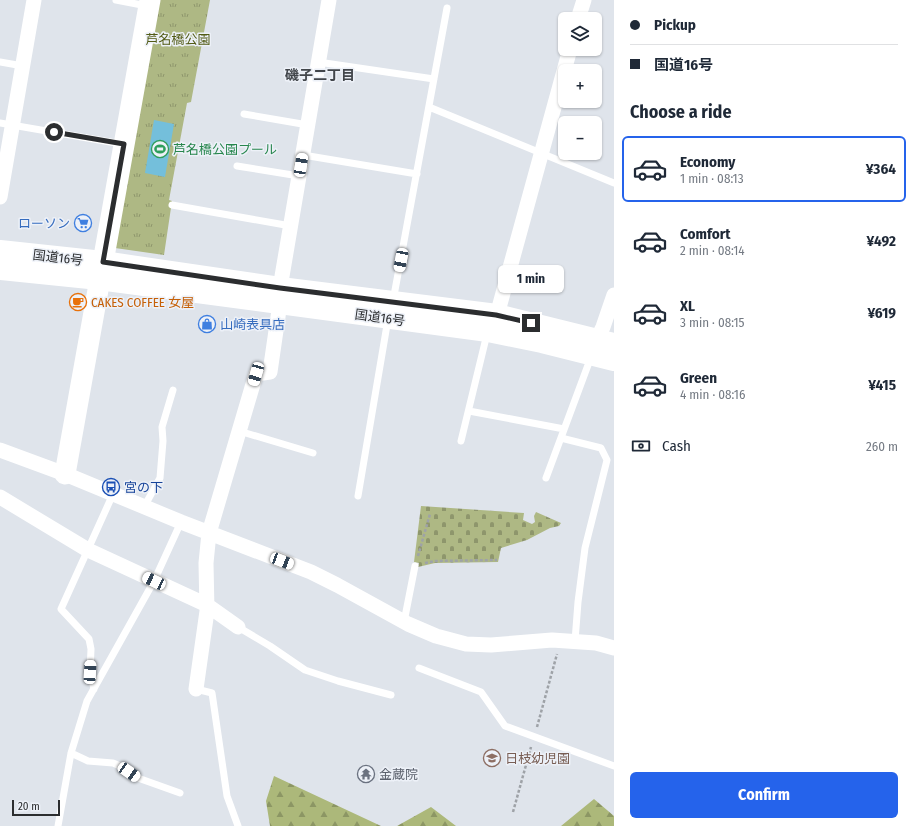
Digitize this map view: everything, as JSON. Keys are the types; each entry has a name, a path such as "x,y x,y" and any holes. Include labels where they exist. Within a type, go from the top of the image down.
{"highway":[{"name":"国道16号","path":"0,251 101,271 492,323 601,346 614,360"},
{"name":"国道16号","path":"0,269 101,271"}],"street":[{"path":"0,197 6,124 23,66 34,0"},
{"path":"196,689 207,605 206,562 209,533 256,374 270,372 290,226 329,0"},
{"path":"580,12 584,0"},
{"path":"65,474 150,3"},
{"path":"492,323 568,56"},
{"path":"601,346 603,327 614,295"},
{"path":"0,450 65,474 181,522 311,572 404,622 436,636 466,644 491,645 552,640 596,643 614,648"},
{"path":"0,497 88,550 207,605 238,627"}],"lane":[{"path":"116,0 150,3"},
{"path":"358,496 447,8"},
{"path":"0,62 23,66"},
{"path":"318,62 434,79"},
{"path":"429,107 614,183"},
{"path":"244,114 308,125"},
{"path":"6,124 124,144"},
{"path":"303,155 417,174"},
{"path":"236,166 299,176"},
{"path":"172,206 290,226"},
{"path":"461,441 492,323"},
{"path":"546,478 564,429 601,346"},
{"path":"144,507 160,478 163,441 162,427 173,390"},
{"path":"469,410 564,429"},
{"path":"239,431 313,453"},
{"path":"561,438 601,448 607,460 585,548 575,641"},
{"path":"94,689 90,672 91,649 88,639 60,609 114,494"},
{"path":"58,826 71,753 87,701 154,581 181,522"},
{"path":"404,622 415,566"},
{"path":"238,627 270,646 305,670 338,681 391,695"},
{"path":"419,668 481,692 505,726 614,766"},
{"path":"196,689 212,692 227,796 238,826"},
{"path":"71,753 88,760 113,763 138,778 180,793"}],"path":[{"path":"421,546 430,514"},
{"path":"415,566 434,561 497,560"}],"green space":[{"name":"芦名橋公園","path":"159,0 210,0 191,102 187,103 169,200 172,201 164,255 115,248"},
{"path":"421,506 524,513 523,520 532,524 535,522 534,516 536,512 561,523 559,526 550,528 527,540 501,548 498,562 435,563 418,567 419,563 414,562"},
{"path":"274,776 381,826 270,826 266,801"},
{"path":"594,799 614,816 614,826 561,826"},
{"path":"431,807 456,826 397,826"}],"water":[{"name":"芦名橋公園プール","path":"154,120 174,124 165,177 145,173"}],"place":[{"name":"芦名橋公園プール","path":"160,149"},
{"name":"ローソン","path":"83,223"},
{"name":"CAKES COFFEE 女屋","path":"78,302"},
{"name":"山崎表具店","path":"207,324"},
{"name":"宮の下","path":"111,487"},
{"name":"日枝幼児園","path":"492,758"},
{"name":"金蔵院","path":"366,774"}],"district":[{"name":"磯子二丁目","path":"320,75"}],"route":[{"path":"54,132 124,144 103,262 280,288 496,315 531,323"}]}
